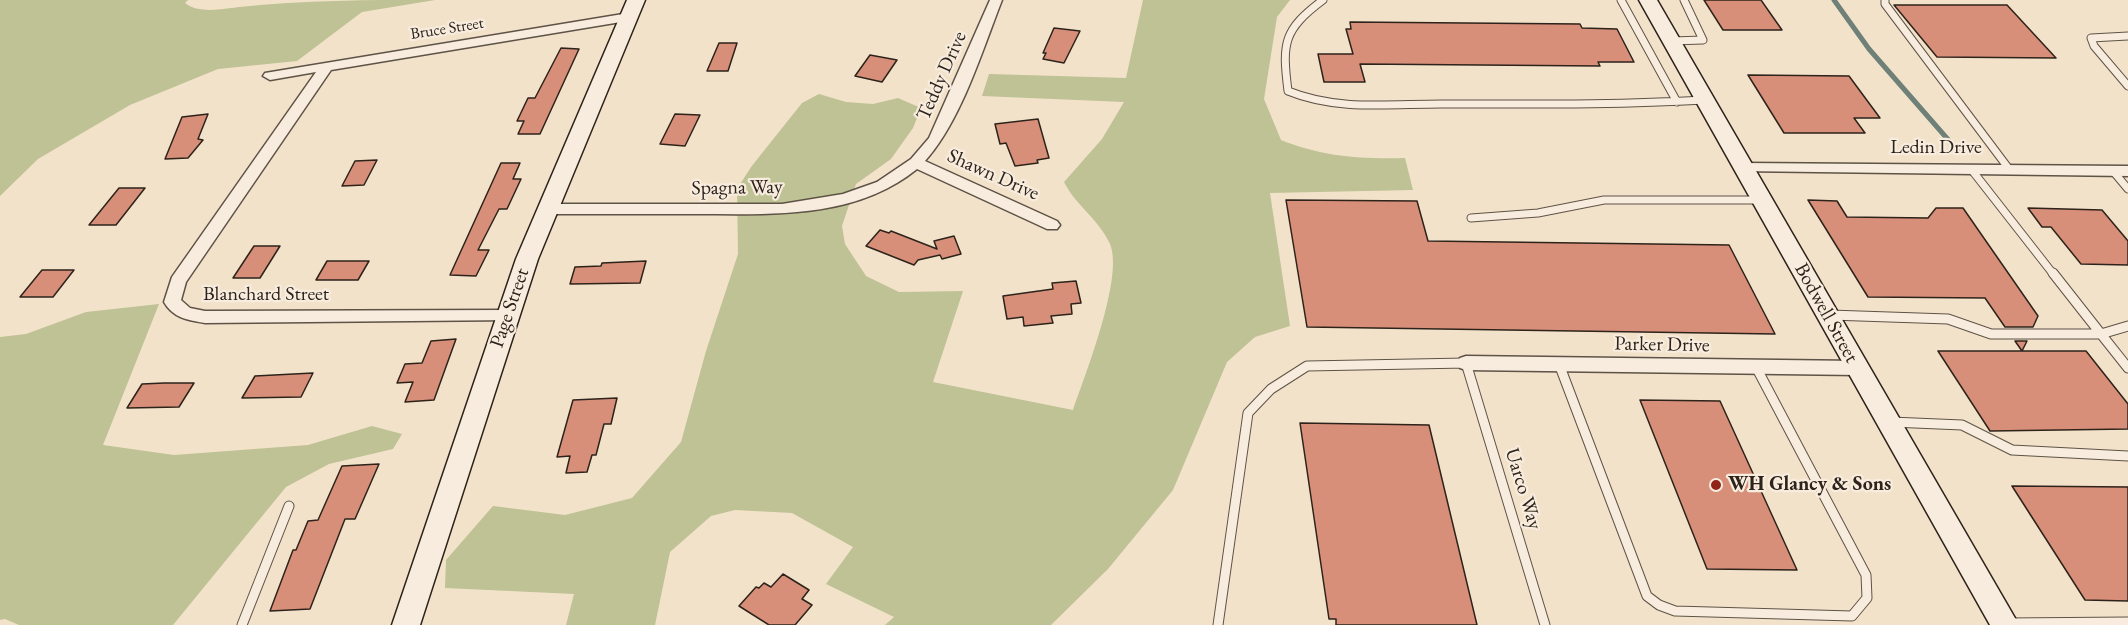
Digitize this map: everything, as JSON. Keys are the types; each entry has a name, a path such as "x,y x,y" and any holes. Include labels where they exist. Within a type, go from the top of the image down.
{"street":[{"name":"Teddy Drive","path":"916,163 940,131 996,0"},
{"name":"Bodwell Street","path":"1648,0 2004,624"},
{"name":"Bruce Street","path":"270,76 633,8"},
{"name":"Page Street","path":"406,625 507,316 548,209 633,8"},
{"name":"Blanchard Street","path":"328,65 178,281 172,302 185,313 205,317 507,316"},
{"name":"Spagna Way","path":"548,209 782,209 818,206 875,189 916,163"},
{"name":"Shawn Drive","path":"916,163 1052,225"},
{"name":"Ledin Drive","path":"1744,168 2120,171"},
{"name":"Parker Drive","path":"1466,363 1858,368"}],"lane":[{"path":"1323,0 1289,28 1284,41 1288,92 1301,98 1371,104 1621,106 1706,100"},
{"path":"1621,0 1677,102"},
{"path":"1672,41 1703,39 1684,0"},
{"path":"1885,0 1885,4 2010,170"},
{"path":"2128,36 2091,38 2094,46 2128,86"},
{"path":"1971,169 2128,368"},
{"path":"2120,171 2128,189"},
{"path":"1471,218 1526,216 1604,201 1762,200"},
{"path":"1828,315 1948,319 1991,334 2100,334 2128,326"},
{"path":"1218,625 1248,413 1271,389 1307,366 1466,363"},
{"name":"Uarco Way","path":"1466,363 1545,625"},
{"path":"1558,364 1647,596 1659,605 1676,610 1852,615 1865,604 1870,592 1866,574 1756,367"},
{"path":"1889,422 1962,425 2012,450 2128,456"},
{"path":"242,625 289,506"},
{"path":"2004,624 2128,622"}],"green space":[{"path":"0,0 188,0 185,3 190,6 211,10 312,2 435,0 362,12 297,61 218,69 130,105 38,159 0,196"},
{"path":"1143,0 1290,0 1277,17 1264,99 1281,140 1312,150 1342,156 1405,158 1413,190 1270,193 1290,326 1255,337 1227,362 1173,490 1108,569 1051,625 885,625 894,617 826,584 853,547 792,513 735,510 711,516 670,552 655,625 566,625 574,594 445,588 446,560 493,506 565,515 632,498 681,442 706,351 738,254 737,189 751,167 802,103 819,94 846,102 873,104 898,98 921,108 913,128 891,159 856,184 842,226 845,244 866,276 899,292 963,291 933,382 1073,410 1108,302 1113,259 1110,244 1105,235 1064,182 1102,139 1124,102 982,96 989,74 1126,78"},
{"path":"159,304 103,445 174,455 308,445 372,426 402,434 393,449 329,464 286,487 173,625 19,625 5,619 0,620 0,337 26,334 86,312"}],"building":[{"path":"1704,0 1761,0 1782,30 1723,30"},
{"path":"1894,5 2007,5 2056,58 1937,57"},
{"path":"1350,22 1580,24 1582,28 1617,29 1634,62 1598,62 1600,66 1360,64 1365,82 1324,82 1318,54 1353,54 1346,29 1351,29"},
{"path":"1054,28 1080,31 1064,63 1043,59 1046,53 1043,53"},
{"path":"719,43 737,43 728,71 707,71"},
{"path":"561,48 579,49 540,134 518,134 524,121 517,121 528,98 535,98"},
{"path":"870,55 897,60 882,82 855,76"},
{"path":"1748,75 1849,76 1880,118 1854,118 1865,133 1784,133"},
{"path":"208,114 198,139 203,140 188,158 165,159 182,117"},
{"path":"675,114 700,115 685,146 660,144"},
{"path":"1038,119 1049,158 1037,160 1038,163 1015,166 1006,143 1000,144 995,124"},
{"path":"377,160 364,185 342,186 355,161"},
{"path":"501,163 520,163 513,179 521,179 507,209 499,209 478,250 489,250 476,276 450,275"},
{"path":"119,188 145,188 116,225 89,225"},
{"path":"1286,200 1417,201 1428,241 1729,245 1775,334 1307,327"},
{"path":"1808,200 1837,201 1847,217 1928,218 1936,208 1963,208 2038,316 2033,327 2005,327 1985,298 1868,297"},
{"path":"2028,208 2102,210 2128,241 2128,265 2081,264 2051,227 2042,227"},
{"path":"880,230 889,233 891,231 937,249 934,241 954,236 961,254 942,259 940,255 918,260 914,265 866,246"},
{"path":"254,246 280,246 260,278 233,278"},
{"path":"327,261 369,261 358,280 316,280"},
{"path":"646,261 640,283 570,284 575,267"},
{"path":"42,270 74,270 53,297 20,297"},
{"path":"1076,281 1081,303 1071,304 1072,314 1051,316 1053,323 1024,326 1023,317 1007,319 1003,296 1053,289 1052,283"},
{"path":"456,339 434,400 405,402 413,382 397,383 405,364 422,363 431,341"},
{"path":"2015,341 2027,341 2022,351"},
{"path":"1938,351 2086,351 2128,404 2128,429 1990,431"},
{"path":"313,373 301,397 242,398 255,376"},
{"path":"194,383 179,407 127,408 142,384"},
{"path":"617,398 611,424 604,424 596,455 592,455 587,472 566,473 570,456 557,457 573,400"},
{"name":"WH Glancy & Sons","path":"1640,400 1720,401 1797,570 1707,569"},
{"path":"1300,423 1429,425 1477,625 1336,625 1336,619 1329,619"},
{"path":"379,464 355,519 345,519 310,609 270,611 293,550 296,550 308,521 318,520 342,466"},
{"path":"2012,486 2128,487 2128,601 2085,600"},
{"path":"783,574 809,590 802,599 812,605 795,625 769,625 739,606 756,587 759,588 764,583 771,587"}],"waterway":[{"path":"1834,0 1869,49 1958,151"}],"place":[{"name":"WH Glancy & Sons","path":"1716,485"}]}
